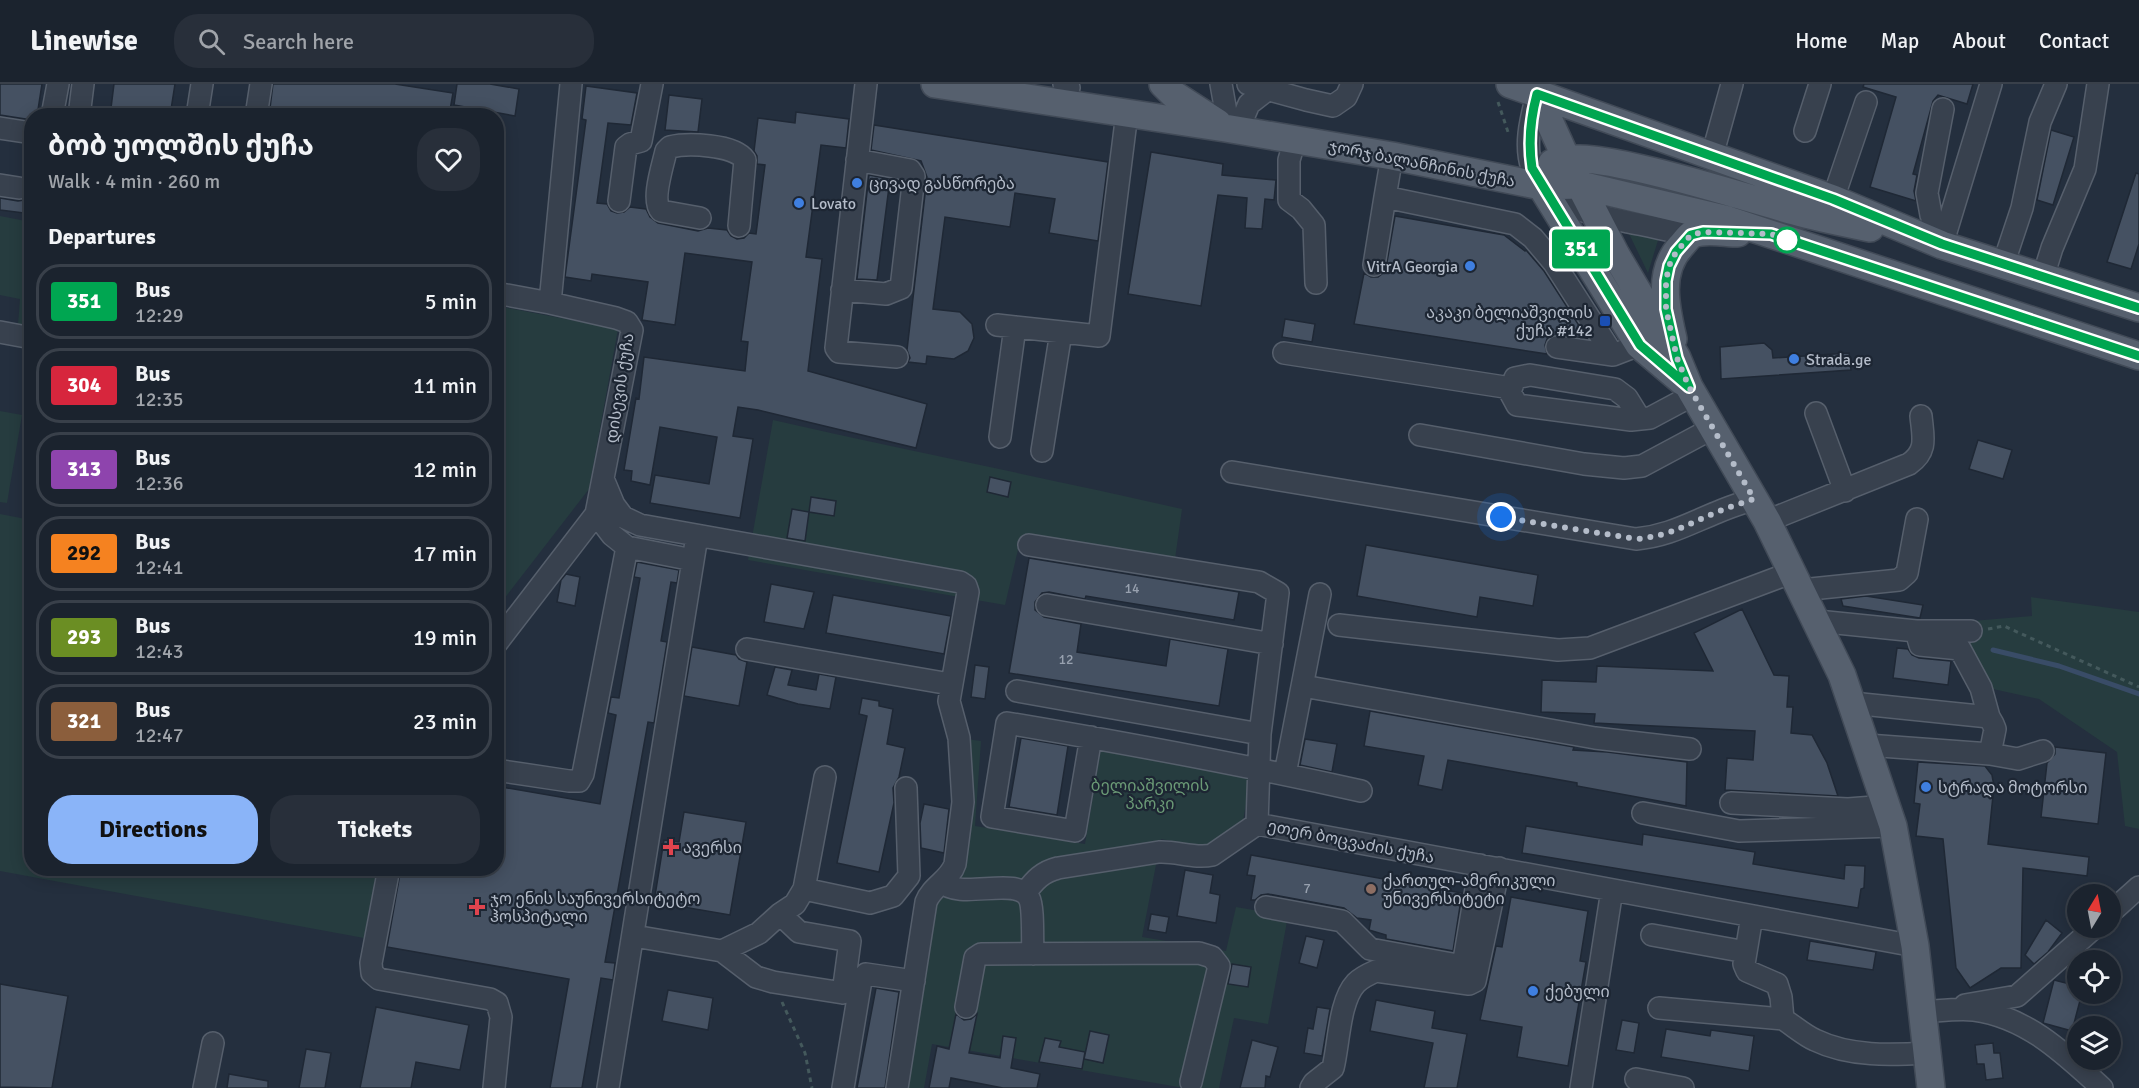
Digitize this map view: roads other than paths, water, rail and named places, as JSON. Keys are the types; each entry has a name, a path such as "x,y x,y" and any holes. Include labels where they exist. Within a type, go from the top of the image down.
{"main road":[{"name":"ჯორჯ ბალანჩინის ქუჩა","path":"935,84 991,88 1042,100 1392,156 1541,186 1580,185 1697,212 1771,234 2139,356"},
{"path":"1163,84 1173,93 1230,129"},
{"path":"1042,100 1070,85"},
{"path":"1522,89 1833,199 1942,244 2139,308"},
{"path":"1522,89 1566,158 1616,255 1677,358 1691,391 1760,510 1797,581 1842,675 1890,816 1915,946 1931,1088"},
{"path":"1691,391 1636,339 1541,186 1550,164 1566,158 1610,162 1795,211 1942,244"},
{"path":"1677,358 1666,309 1666,281 1669,266 1676,252 1691,235 1703,232 1771,234"}],"street":[{"path":"54,108 58,84"},
{"path":"80,108 83,84"},
{"path":"198,108 202,84"},
{"path":"257,108 261,84"},
{"path":"550,303 571,84"},
{"path":"619,201 626,147 641,141 652,84"},
{"path":"866,84 836,348 839,352 897,357"},
{"path":"1221,84 1230,129"},
{"path":"1230,129 1250,104 1258,87 1333,106 1346,97 1352,84"},
{"path":"1712,156 1732,84"},
{"path":"1805,131 1820,84"},
{"path":"1942,244 1991,84"},
{"path":"2003,265 2022,208 2040,122 2056,84"},
{"path":"2043,277 2052,248 2085,169 2098,84"},
{"path":"1522,89 1531,116 1529,149 1532,168 1541,186 1565,204 1595,215 1691,235"},
{"path":"1833,199 1866,102"},
{"path":"1942,244 1931,215 1927,193 1943,109"},
{"path":"1000,437 1006,326 1098,336 1127,113"},
{"path":"0,128 24,132"},
{"path":"1295,140 1289,160 1289,200 1314,225 1316,283"},
{"path":"700,218 661,211 658,207 657,198 666,151 670,147 711,146 737,152 742,156 745,160 739,226"},
{"path":"1374,265 1392,156"},
{"path":"842,290 886,294 893,292 901,288 904,266 914,176 910,170 857,160"},
{"path":"1385,197 1515,224 1533,238 1554,263 1608,352"},
{"name":"დისევის ქუჩა","path":"504,294 616,318 627,322 632,330 604,481"},
{"path":"0,332 24,336"},
{"path":"1042,451 1061,332"},
{"path":"1557,348 1608,352 1636,339"},
{"path":"1284,353 1511,388"},
{"path":"1640,419 1627,398 1615,389 1530,375 1515,378 1511,388 1513,400 1517,405 1631,420 1650,418 1691,391"},
{"path":"1816,413 1845,490"},
{"path":"1232,472 1636,539 1653,538 1687,527 1717,512 1760,510 1845,490 1909,464 1918,458 1923,447 1921,416"},
{"path":"1420,435 1584,464 1624,468 1642,466 1713,428"},
{"path":"504,634 597,514 604,481"},
{"path":"604,481 622,517 640,525 960,582 966,586 968,592 950,684 949,701 959,738 963,802 955,864 953,872 926,902 897,1088"},
{"path":"597,514 612,536 627,546 693,560"},
{"path":"1340,625 1558,650 1590,648 1797,581 1899,580 1907,573 1917,519"},
{"path":"608,1088 697,536"},
{"name":"ეთერ ბოცვაძის ქუჩა","path":"1029,545 1260,582 1278,593 1260,734 1257,824 1915,946"},
{"path":"504,771 569,781 579,781 583,774 627,546"},
{"path":"1285,774 1320,594"},
{"path":"1047,604 1272,644"},
{"path":"1817,621 1916,631 1971,632"},
{"path":"1916,631 1920,645 1960,649 1981,688 1989,717 1995,729 1990,754"},
{"path":"747,649 950,684"},
{"path":"1303,686 1595,738 1690,749"},
{"path":"1017,691 1260,734"},
{"path":"1852,703 1989,717"},
{"path":"1091,737 1075,831 992,817 1007,723 1091,737 1260,769 1361,791"},
{"path":"1867,745 1990,754 2018,759 2043,751"},
{"path":"722,951 759,933 795,904 804,889 825,777"},
{"path":"804,889 870,903 893,896 909,876 906,788"},
{"path":"1731,803 1848,809 1890,816"},
{"path":"1643,813 1739,831 1890,816"},
{"path":"1025,893 1037,877 1058,868 1159,852 1172,851 1204,857 1212,855 1257,824"},
{"path":"1266,907 1342,921 1370,949 1463,966 1490,867"},
{"path":"1311,1088 1333,1068 1347,999 1355,983 1366,975 1376,971 1469,984 1475,981 1490,867"},
{"path":"387,876 371,963 372,973 379,979 490,999 497,1003 501,1017 494,1088"},
{"path":"942,882 952,889 1009,889 1025,893 1031,900 1033,954"},
{"path":"2121,903 2139,887"},
{"path":"1581,1088 1612,890"},
{"path":"634,936 722,951 756,978 843,993 850,942 799,932 780,914"},
{"path":"1752,916 1744,964 1747,971 1777,984 1782,997 1783,1019"},
{"path":"1652,935 1746,952"},
{"path":"1923,1012 2017,996 2083,938"},
{"path":"966,1007 975,958 981,954 1199,953 1212,957 1219,966 1191,1082"},
{"path":"843,1088 861,980 866,974 914,981"},
{"path":"1659,1008 1783,1019 1815,1040 1872,1054 1928,1053"},
{"path":"1923,1012 1973,1010 2013,1020 2058,1048 2102,1088"},
{"path":"204,1088 213,1042"},
{"path":"1636,1079 1683,1088"}],"waterway":[{"path":"1993,650 2059,666 2139,694"}],"place":[{"name":"ცივად გასწორება","path":"857,183"},
{"name":"Lovato","path":"799,203"},
{"name":"VitrA Georgia","path":"1470,266"},
{"name":"აკაკი ბელიაშვილის ქუჩა #142","path":"1605,321"},
{"name":"Strada.ge","path":"1794,359"},
{"name":"სტრადა მოტორსი","path":"1926,787"},
{"name":"ავერსი","path":"671,847"},
{"name":"ქართულ-ამერიკული უნივერსიტეტი","path":"1371,889"},
{"name":"ჯო ენის საუნივერსიტეტო ჰოსპიტალი","path":"477,907"},
{"name":"ქებული","path":"1533,991"}],"park label":[{"name":"ბელიაშვილის პარკი","path":"1150,794"}]}
